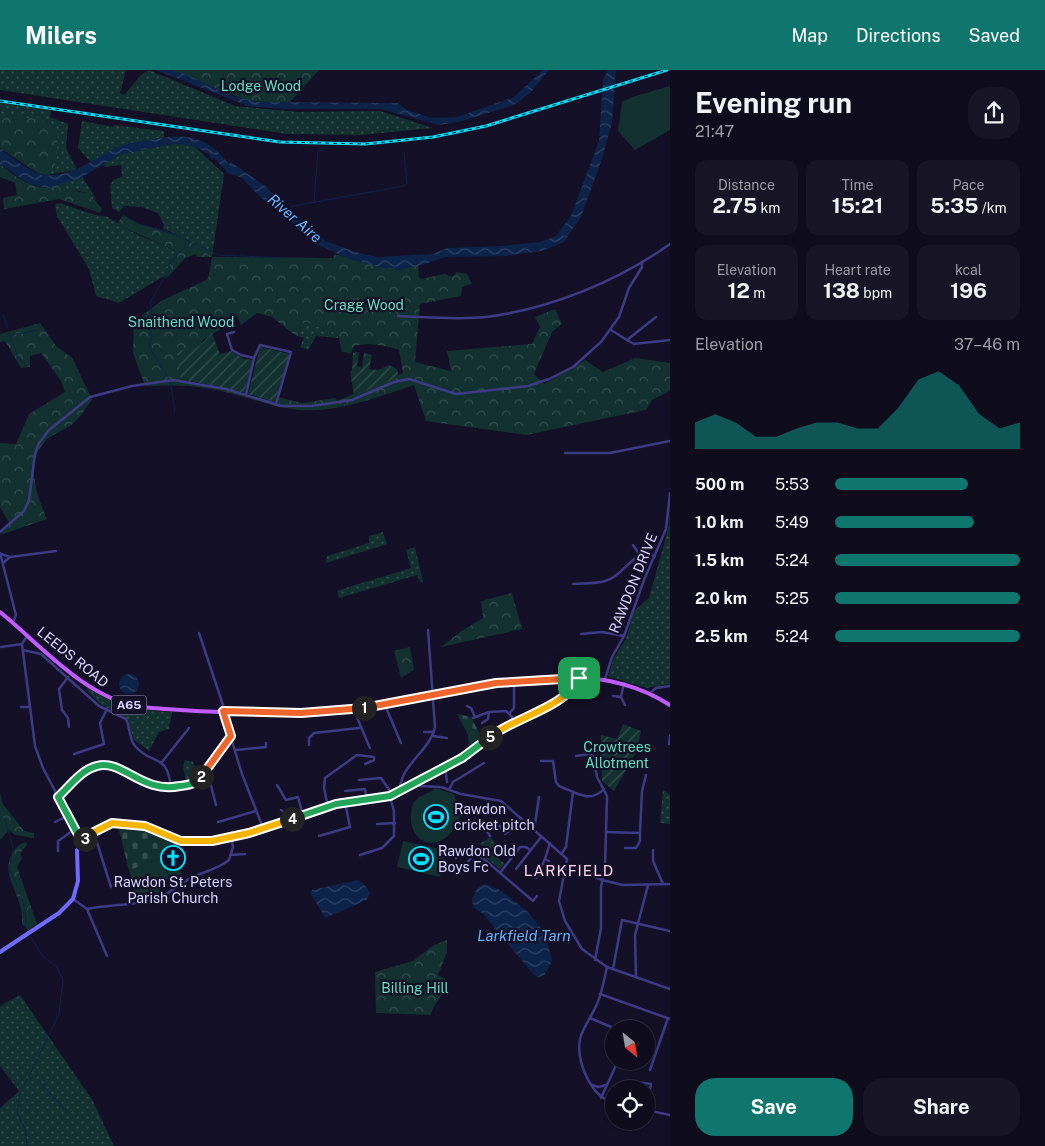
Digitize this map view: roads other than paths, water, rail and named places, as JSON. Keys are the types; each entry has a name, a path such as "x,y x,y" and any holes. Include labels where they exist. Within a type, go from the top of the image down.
{"main road":[{"name":"LEEDS ROAD","path":"0,612 93,690 122,704 151,708 301,713 385,705 477,685 579,678 605,679 624,683 650,693 670,705"}],"street":[{"path":"398,316 436,318 486,316 552,302 570,297 642,262 670,244"},
{"path":"0,532 24,511 29,500 34,454 39,443 48,431 90,397 117,389 169,381 226,389 276,404 311,406 341,403 394,382 409,379 456,394 528,386 549,379 573,367 611,330 642,267 642,262"},
{"path":"627,340 656,317"},
{"path":"611,330 634,344 670,340"},
{"path":"234,332 227,334 232,350 241,355 254,358"},
{"path":"246,395 254,358 259,346 262,345 291,352 276,404"},
{"path":"565,453 610,453 670,442"},
{"name":"RAWDON DRIVE","path":"605,679 612,657 624,636 644,580 666,529 670,492"},
{"path":"632,545 640,555"},
{"path":"0,553 10,557 56,551"},
{"path":"0,553 16,615 12,622"},
{"path":"573,584 606,581 616,576 640,555 648,554 655,556"},
{"path":"3,564 10,557"},
{"path":"400,790 400,785 410,765 433,736 434,732 428,630"},
{"path":"581,634 602,632 624,636"},
{"path":"199,633 242,774 263,828"},
{"path":"28,635 22,644 35,746 43,768 82,842"},
{"path":"1,647 22,644"},
{"path":"23,650 41,654 106,710 126,719 136,747 162,762 169,770 171,788"},
{"path":"68,677 59,689 62,710 68,718 69,727"},
{"path":"0,952 59,913 74,899 78,881 77,854 82,842 94,832 112,823 145,826 181,841 212,841 263,828 345,802 391,796 473,751 492,734 547,707 561,697 579,678"},
{"path":"509,714 514,708 514,681"},
{"path":"624,683 621,697 625,705"},
{"path":"650,693 656,688 670,686"},
{"path":"613,696 621,697"},
{"path":"385,705 401,742"},
{"path":"467,706 471,708 474,717 489,712 506,711 513,723"},
{"path":"22,707 29,707"},
{"path":"354,709 359,728 363,731 370,748"},
{"path":"74,754 104,744 100,723 106,710"},
{"path":"482,724 488,719 489,712"},
{"path":"162,762 189,728"},
{"path":"309,745 309,738 314,733 359,728"},
{"path":"424,732 434,732"},
{"path":"58,797 87,770 103,765 116,767 151,786 171,788 195,783 207,770 231,736"},
{"path":"433,736 447,738"},
{"path":"668,744 670,736"},
{"path":"236,750 266,748 266,742"},
{"path":"328,807 324,788 325,778 355,756 364,753 364,757 372,755 375,758 365,764"},
{"path":"576,756 589,754 593,756 597,777 607,796 601,928 594,960"},
{"path":"540,761 553,761 556,785 593,797 604,789"},
{"path":"448,790 455,780 484,762"},
{"path":"445,767 447,782"},
{"path":"207,770 216,805"},
{"path":"625,848 636,848 640,841 642,791 646,776"},
{"path":"359,780 381,778 391,796 395,823 394,836 385,846 360,855"},
{"path":"414,783 419,786 497,799 507,805 567,859 568,866 560,895 561,910 582,949 594,960 607,967 670,989"},
{"path":"277,785 286,800 298,798 303,815"},
{"path":"345,791 365,789 367,800"},
{"path":"562,853 566,847 573,792"},
{"path":"532,829 535,824 539,797"},
{"path":"319,836 350,827 345,802"},
{"path":"281,810 286,820"},
{"path":"218,822 256,811"},
{"path":"55,822 67,816"},
{"path":"478,826 480,830 486,830 498,823 505,834 524,821"},
{"path":"377,824 395,823"},
{"path":"58,851 58,841 74,830"},
{"path":"486,830 490,836"},
{"path":"94,832 111,887"},
{"path":"606,832 640,833"},
{"path":"86,909 159,898 174,890 186,880 224,864 230,855 233,842 231,837"},
{"path":"516,869 541,837"},
{"path":"536,878 550,843"},
{"path":"459,846 474,853 533,900"},
{"path":"500,873 524,846 530,850"},
{"path":"507,848 515,854"},
{"path":"456,858 463,849"},
{"path":"653,850 653,861 663,884"},
{"path":"468,862 474,853"},
{"path":"230,855 245,854"},
{"path":"545,859 550,861"},
{"path":"568,866 602,880 624,885 648,886 670,884"},
{"path":"636,977 634,947 637,924 648,886"},
{"path":"530,905 537,896"},
{"path":"74,899 86,909 107,956"},
{"path":"613,969 621,921 670,932"},
{"path":"605,1100 601,1098 591,1085 583,1066 580,1047 582,1033 600,994 607,967"},
{"path":"600,994 669,1019 655,1057"},
{"path":"590,1018 605,1024"},
{"path":"591,1085 599,1087 605,1085"},
{"path":"601,1098 605,1088"},
{"path":"655,1112 669,1115 670,1108"}],"water":[{"path":"156,70 170,70 184,74 235,97 258,102 398,103 405,109 431,118 457,117 514,97 543,70 549,70 531,92 514,105 459,122 439,125 381,109 283,109 248,106"},
{"name":"River Aire","path":"608,70 616,70 612,123 602,159 581,217 564,242 542,251 506,256 445,257 396,271 394,268 383,268 349,259 312,242 276,208 260,197 242,178 228,173 214,158 212,160 209,154 191,145 171,144 122,154 80,178 48,188 29,184 0,164 0,148 28,169 40,174 55,175 82,167 123,145 161,138 193,138 211,147 229,164 231,162 265,186 325,241 359,253 377,257 433,254 447,248 540,242 556,236 571,216 599,141 603,80"},
{"path":"129,674 136,677 139,684 136,691 129,694 122,691 119,684 122,677"},
{"path":"358,880 364,884 370,893 367,900 325,918 311,894 312,890"},
{"name":"Larkfield Tarn","path":"485,884 500,890 527,911 545,933 552,961 544,976 537,977 533,974 483,914 473,907 472,899 478,887"}],"waterway":[{"path":"314,202 318,150 324,151"},
{"path":"289,207 403,186 407,184 404,153"},
{"path":"124,216 137,223 175,235 219,255 285,258"},
{"path":"175,412 169,380 149,345 152,337 148,329 151,316 150,303 165,276 169,276 169,265 186,245 185,239"},
{"path":"3,315 8,328"},
{"path":"11,335 38,330"},
{"path":"9,333 18,358 25,364"},
{"path":"0,817 5,820 13,847 9,871 17,884 22,899 26,922 25,929"},
{"path":"30,936 42,955 57,968 63,979 59,1014 38,1058"},
{"path":"27,1146 25,1128 17,1113 20,1094 37,1060"},
{"path":"39,1081 66,1111"}],"railway":[{"path":"0,101 280,142 365,144 433,137 486,126 667,70"}],"place":[{"name":"Rawdon cricket pitch","path":"436,817"},
{"name":"Rawdon St. Peters Parish Church","path":"173,858"},
{"name":"Rawdon Old Boys Fc","path":"421,859"}],"district":[{"name":"LARKFIELD","path":"569,870"}],"park label":[{"name":"Lodge Wood","path":"261,86"},
{"name":"Cragg Wood","path":"364,305"},
{"name":"Snaithend Wood","path":"181,322"},
{"name":"Crowtrees Allotment","path":"617,756"},
{"name":"Billing Hill","path":"415,988"}]}
